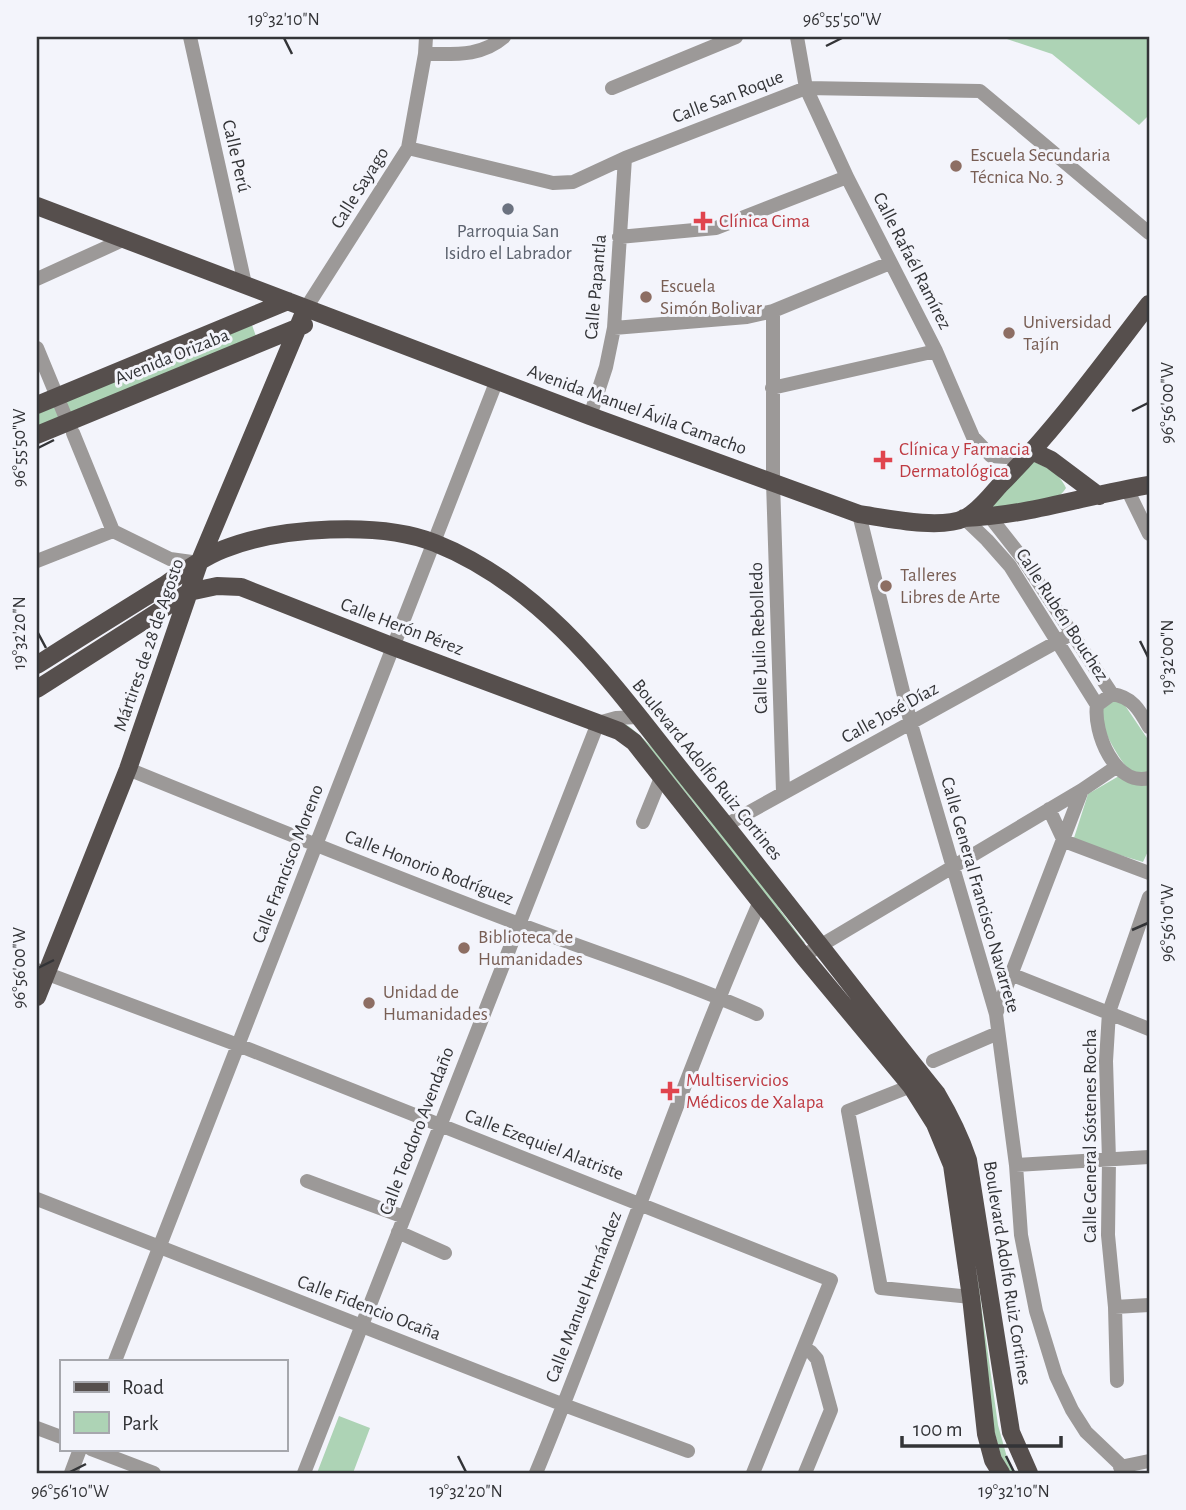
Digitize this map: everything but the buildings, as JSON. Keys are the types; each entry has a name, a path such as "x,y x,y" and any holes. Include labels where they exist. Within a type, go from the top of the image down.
{"main road":[{"name":"Avenida Manuel Ávila Camacho","path":"37,206 590,416 859,514 934,522 990,517 1054,507 1149,486"},
{"name":"Avenida Orizaba","path":"37,405 289,301"},
{"path":"964,518 977,509 1034,452 1149,304"},
{"name":"Avenida Orizaba","path":"37,435 70,428 298,328 314,312"},
{"path":"254,316 265,333 261,343"},
{"name":"Mártires de 28 de Agosto","path":"37,998 41,971 128,769 198,564 298,328"},
{"path":"1034,452 1099,496"},
{"path":"1054,507 1068,492 1068,473"},
{"name":"Boulevard Adolfo Ruiz Cortines","path":"37,665 223,549 303,531 337,529 377,532 433,542 461,555 532,602 574,639 726,825 819,947 937,1094 950,1116 968,1160 1011,1432 1029,1473"},
{"name":"Calle Herón Pérez","path":"189,592 216,586 241,587 598,723"},
{"path":"37,689 189,592"},
{"name":"Boulevard Adolfo Ruiz Cortines","path":"598,723 619,731 634,742 662,775 803,956 911,1086 935,1124 952,1165 971,1297 986,1434 993,1469"},
{"path":"967,1269 985,1267"}],"street":[{"name":"Calle Perú","path":"190,37 245,284"},
{"name":"Calle Sayago","path":"314,312 408,148 426,37"},
{"path":"425,54 472,54 486,49 504,37"},
{"path":"612,88 736,37"},
{"name":"Calle Rafaél Ramírez","path":"797,37 806,88 847,177 936,351 973,437 991,456 1006,457 1034,452"},
{"name":"Calle San Roque","path":"408,148 553,183 573,182 625,158 806,88 980,91 1149,233"},
{"name":"Calle Papantla","path":"590,416 606,367 614,328 625,158"},
{"path":"619,237 716,228 847,177"},
{"path":"37,279 125,239"},
{"path":"614,328 747,317 772,311 890,263"},
{"name":"Calle Julio Rebolledo","path":"772,311 773,482 783,792"},
{"path":"37,348 113,531 170,559 198,564"},
{"path":"772,388 936,351"},
{"name":"Calle Francisco Moreno","path":"114,1360 498,380"},
{"path":"1127,489 1149,534"},
{"name":"Calle General Francisco Navarrete","path":"859,514 911,724 996,1014 1027,1277 1056,1376 1072,1410 1086,1432 1124,1470"},
{"name":"Calle Rubén Bouchez","path":"990,517 1023,559 1112,694"},
{"name":"Calle Rubén Bouchez","path":"964,518 1010,566 1097,705"},
{"path":"37,561 113,531"},
{"name":"Calle José Díaz","path":"726,825 1073,633"},
{"path":"1149,727 1140,710 1126,696 1112,694 1097,705 1095,718 1098,731 1116,767 1125,776 1137,780 1149,778"},
{"path":"598,723 616,718 638,717"},
{"name":"Calle Teodoro Avendaño","path":"304,1473 598,723"},
{"path":"803,956 953,868 1116,767"},
{"name":"Calle Honorio Rodríguez","path":"128,769 316,845 757,1014"},
{"path":"643,822 662,775"},
{"path":"996,1014 1082,790"},
{"path":"1049,809 1064,841 1149,873"},
{"name":"Calle General Sóstenes Rocha","path":"1117,1381 1115,1307 1108,1235 1110,1160 1106,1060 1109,1012 1149,897"},
{"name":"Calle Manuel Hernández","path":"536,1473 718,997 761,901"},
{"name":"Calle Ezequiel Alatriste","path":"41,971 238,1045 831,1280 805,1349"},
{"path":"1013,975 1149,1028"},
{"path":"933,1061 998,1033"},
{"path":"911,1086 848,1111 881,1288 971,1297"},
{"path":"1016,1166 1149,1157"},
{"path":"307,1181 404,1217"},
{"name":"Calle Fidencio Ocaña","path":"37,1199 688,1451"},
{"path":"398,1233 445,1253"},
{"path":"1115,1307 1149,1305"},
{"path":"752,1473 805,1349 817,1359 831,1409 805,1473"},
{"path":"37,1428 60,1437"},
{"path":"71,1473 80,1450"},
{"path":"93,1450 154,1473"},
{"path":"1124,1470 1149,1461"}],"green space":[{"path":"1001,37 1149,37 1149,115 1139,125 1052,54"},
{"path":"252,325 257,339 71,416 65,402"},
{"path":"56,406 61,420 37,430 37,414"},
{"path":"1029,460 1046,467 1060,478 1066,488 1059,496 1050,502 1030,507 986,507"},
{"path":"1116,700 1124,704 1149,741 1149,775 1131,773 1106,732 1101,715 1102,708"},
{"path":"617,721 633,730 683,783 805,943 800,945 706,818 655,755"},
{"path":"1119,776 1149,785 1149,849 1143,862 1073,841 1088,794"},
{"path":"977,1275 998,1425 1008,1461 1016,1473 1009,1473 1003,1464 993,1426 971,1276"},
{"path":"339,1416 370,1428 353,1473 317,1473"}],"place":[{"name":"Escuela Secundaria Técnica No. 3","path":"956,166"},
{"name":"Parroquia San Isidro el Labrador","path":"508,209"},
{"name":"Clínica Cima","path":"703,221"},
{"name":"Escuela Simón Bolivar","path":"646,297"},
{"name":"Universidad Tajín","path":"1009,333"},
{"name":"Clínica y Farmacia Dermatológica","path":"883,460"},
{"name":"Talleres Libres de Arte","path":"886,586"},
{"name":"Biblioteca de Humanidades","path":"464,948"},
{"name":"Unidad de Humanidades","path":"369,1003"},
{"name":"Multiservicios Médicos de Xalapa","path":"670,1091"}]}
